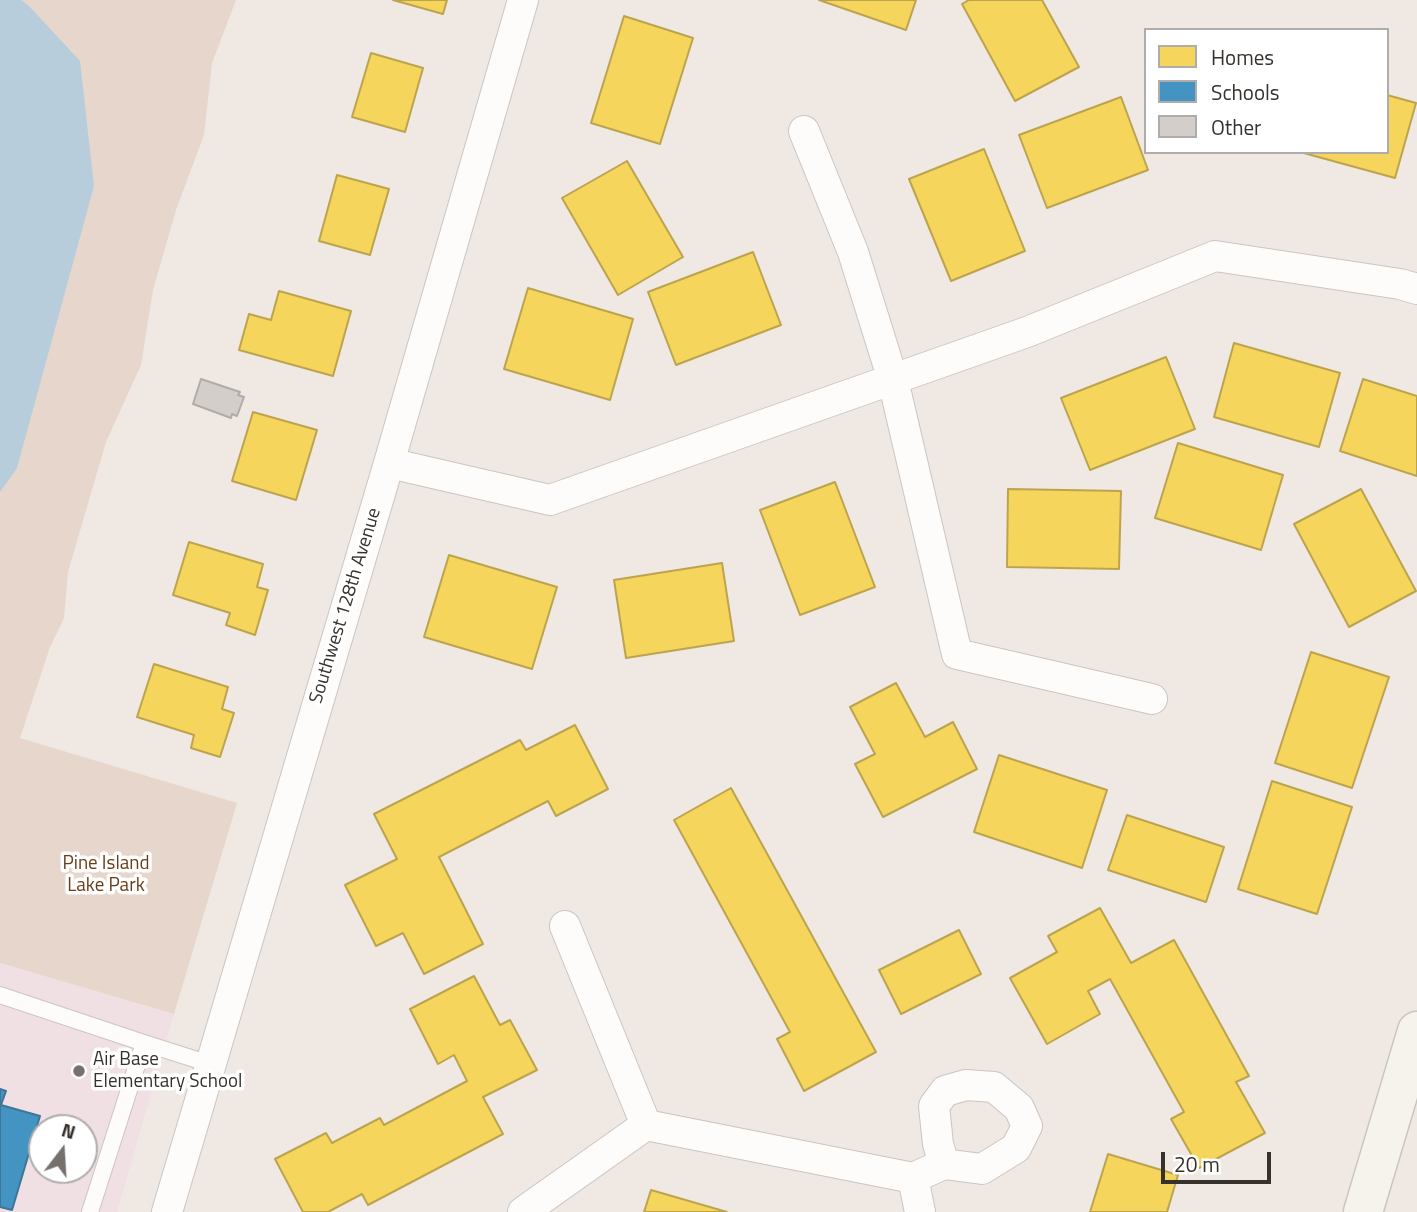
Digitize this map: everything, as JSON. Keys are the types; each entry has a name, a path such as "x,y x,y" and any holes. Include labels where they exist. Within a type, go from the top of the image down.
{"main road":[{"path":"1363,1212 1417,1031"}],"street":[{"name":"Southwest 128th Avenue","path":"167,1212 523,0"},
{"path":"804,131 853,252 893,380 957,654 1152,699"},
{"path":"389,463 550,500 1027,332 1215,256 1400,284 1417,289"},
{"path":"565,926 646,1125"},
{"path":"523,1212 646,1125 913,1178 944,1164"},
{"path":"913,1178 920,1212"}],"lane":[{"path":"0,995 210,1064"},
{"path":"90,1212 144,1043"}],"shaded area":[{"name":"Air Base Elementary School","path":"0,963 174,1014 117,1212 0,1212"}],"green space":[{"name":"Pine Island Lake Park","path":"0,0 236,0 212,63 204,135 176,210 153,290 141,365 106,442 68,572 64,618 50,647 20,738 237,803 174,1014 0,963"}],"water":[{"path":"0,0 21,0 28,5 80,61 94,186 17,468 0,492"}],"building: Homes":[{"path":"393,0 447,0 443,14"},
{"path":"819,0 916,0 906,30"},
{"path":"969,0 1042,0 1079,67 1015,101 962,4"},
{"path":"624,16 693,38 660,144 591,123"},
{"path":"371,53 423,68 405,132 352,117"},
{"path":"1389,96 1416,103 1395,178 1307,154 1389,154"},
{"path":"1121,97 1148,170 1047,208 1019,135"},
{"path":"984,149 1025,251 951,281 909,179"},
{"path":"627,161 683,257 618,295 562,198"},
{"path":"337,175 389,189 370,255 319,241"},
{"path":"753,252 781,325 676,365 648,292"},
{"path":"528,288 633,319 610,400 504,369"},
{"path":"279,291 351,311 333,376 239,350 249,314 271,320"},
{"path":"1234,343 1340,373 1319,447 1214,417"},
{"path":"1166,357 1195,429 1090,470 1061,398"},
{"path":"1363,379 1417,396 1417,476 1340,451"},
{"path":"253,412 317,430 296,500 232,481"},
{"path":"1178,443 1283,475 1261,550 1155,518"},
{"path":"835,482 875,587 800,615 760,510"},
{"path":"1008,489 1121,491 1119,569 1007,567"},
{"path":"1361,489 1416,591 1349,627 1294,524"},
{"path":"189,542 263,564 257,587 268,590 255,635 226,625 230,613 173,595"},
{"path":"449,555 557,587 532,669 424,637"},
{"path":"722,563 734,641 626,658 614,580"},
{"path":"1311,652 1389,677 1352,788 1275,763"},
{"path":"154,664 228,687 222,709 234,713 220,757 191,748 194,735 137,717"},
{"path":"896,683 925,737 953,722 977,769 883,817 855,764 875,754 850,707"},
{"path":"575,725 608,789 556,816 548,801 439,857 483,944 424,974 403,933 376,946 345,885 397,859 374,814 520,740 526,750"},
{"path":"999,755 1107,790 1082,868 974,832"},
{"path":"1272,781 1352,807 1317,914 1238,889"},
{"path":"731,788 876,1052 804,1091 777,1039 790,1032 674,820"},
{"path":"1127,815 1224,847 1206,902 1108,870"},
{"path":"1100,908 1131,963 1174,940 1249,1076 1236,1082 1265,1133 1199,1168 1171,1119 1184,1112 1110,979 1088,991 1100,1014 1047,1044 1010,978 1057,952 1048,936"},
{"path":"959,930 981,974 901,1014 879,970"},
{"path":"474,976 500,1025 510,1020 537,1070 483,1097 503,1134 368,1205 362,1194 328,1212 303,1212 275,1159 326,1133 332,1143 380,1118 384,1125 467,1081 454,1055 438,1064 410,1009"},
{"path":"1108,1154 1178,1175 1167,1212 1090,1212"},
{"path":"651,1190 727,1212 644,1212"}],"building: Schools":[{"path":"0,1089 6,1091 1,1105 33,1114 28,1114 28,1156 12,1210 0,1207"}],"building: Other":[{"path":"201,379 240,392 238,395 244,397 237,416 232,414 231,418 193,404"}],"place":[{"name":"Air Base Elementary School","path":"79,1071"}]}
